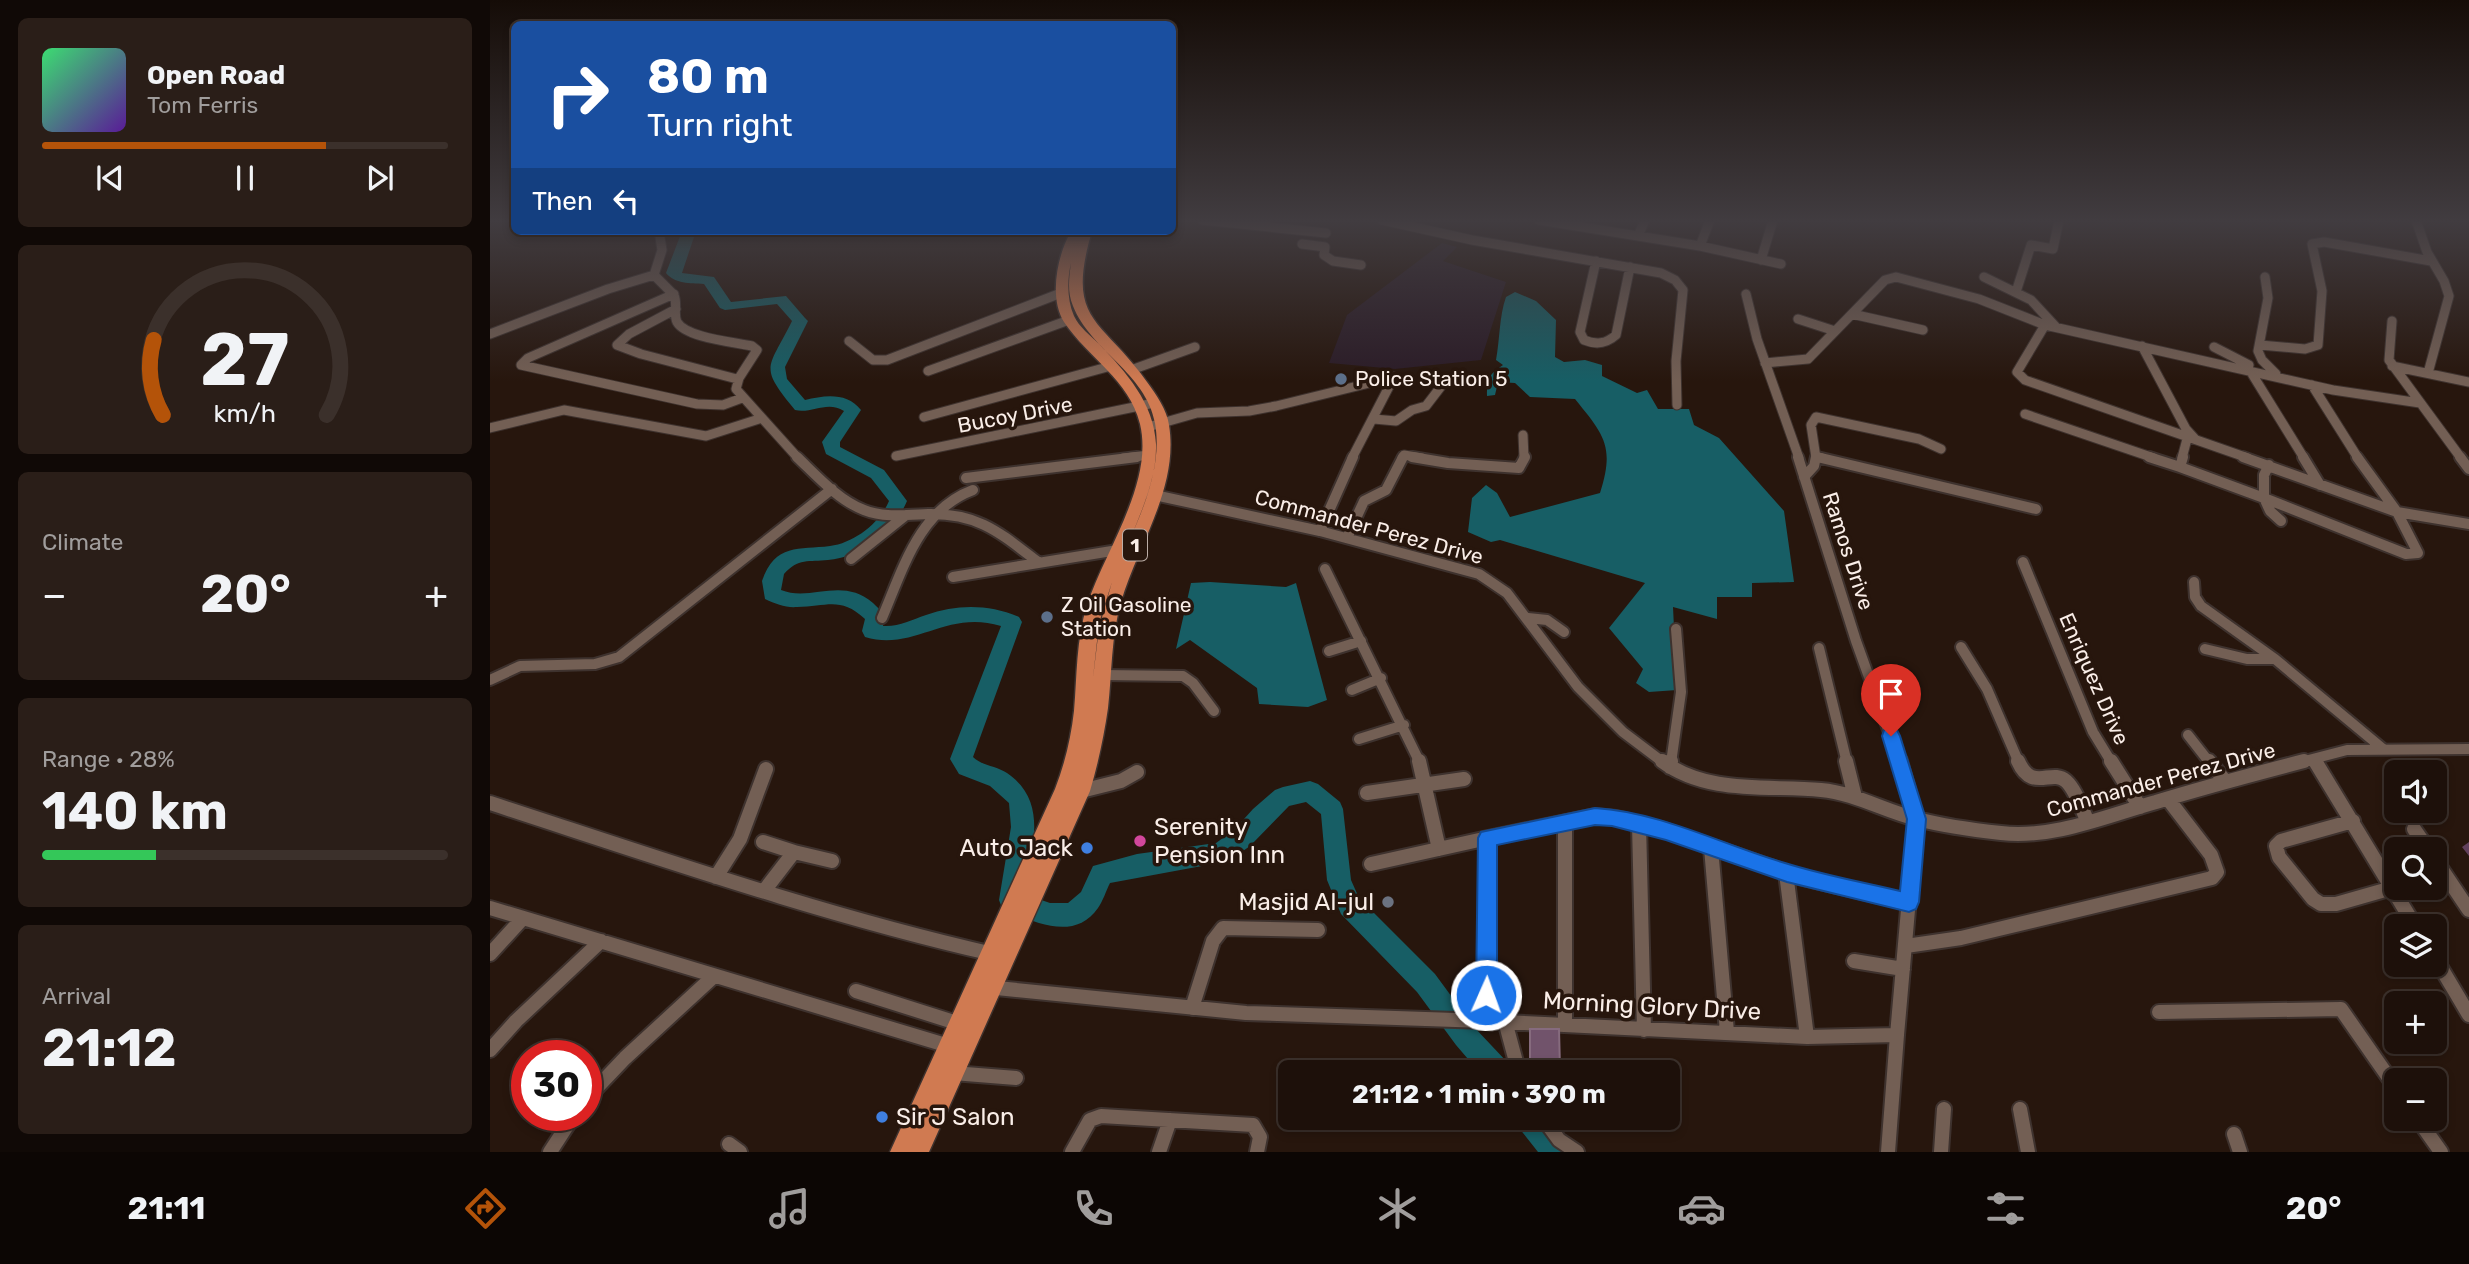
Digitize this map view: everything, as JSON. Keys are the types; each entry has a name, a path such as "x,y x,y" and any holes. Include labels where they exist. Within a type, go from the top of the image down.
{"highway":[{"name":"1","path":"1061,274 1060,293 1069,320 1148,405"},
{"name":"1","path":"1034,879 1078,742 1084,662 1094,608 1116,550 1147,493 1162,456 1155,424 1131,370 1088,323 1077,306 1074,274"},
{"name":"1","path":"917,1152 953,1073 985,987 1014,923 1081,791 1092,755 1106,628 1113,600 1134,547 1147,493 1149,455 1155,424"},
{"name":"1","path":"902,1152 960,1024 985,987 993,954 1014,923"}],"street":[{"path":"1594,274 1581,321 1581,336 1588,342 1604,343 1616,335 1629,274"},
{"path":"1657,274 1670,277 1683,290 1676,361 1677,405"},
{"path":"2016,292 2022,274"},
{"path":"2260,345 2305,349 2318,345 2322,291 2318,274"},
{"path":"2428,373 2449,302 2441,274"},
{"path":"490,334 597,293 654,275 674,294 675,316 679,326 691,332 752,346 757,350 752,362 737,379 736,389 759,419 851,504 880,513 958,516 977,520 993,528 1038,562"},
{"path":"1765,363 1808,359 1885,280 1896,276 1979,299 2045,325 2312,384 2420,403"},
{"path":"1984,277 2039,306 2056,327"},
{"path":"2264,277 2268,298 2258,351 2262,360 2278,376"},
{"path":"849,341 873,360 887,360 1060,293"},
{"path":"674,294 528,358 522,365 697,404 723,405 742,398"},
{"name":"Ramos Drive","path":"1746,294 1765,363 1856,640 1897,751 1916,819"},
{"path":"643,308 657,319"},
{"path":"676,309 629,334 617,345 641,354 737,379"},
{"path":"1852,314 1923,330"},
{"path":"1798,319 1835,331"},
{"path":"928,371 1069,320"},
{"path":"2392,321 2387,353 2392,366 2469,469"},
{"path":"2045,325 2020,365 2017,372 2021,377 2072,397 2116,410 2187,439 2269,465 2397,512 2469,524"},
{"path":"2142,346 2186,429 2201,444"},
{"path":"1131,370 1195,347"},
{"path":"2214,347 2253,370 2320,485"},
{"path":"924,417 1111,366"},
{"path":"2392,366 2469,382"},
{"path":"1155,424 1197,412 1249,411 1276,406 1394,377 1353,457 1320,531"},
{"path":"1374,419 1396,421 1412,410 1426,407 1442,381 1481,378"},
{"path":"2025,414 2264,498 2385,547 2416,555 2418,549 2397,512 2359,460 2312,384"},
{"name":"Bucoy Drive","path":"895,456 1148,405"},
{"path":"490,428 564,410 706,436 759,419"},
{"path":"1804,477 1811,472 1817,457 1811,425 1814,418 1821,416 1919,439 1941,449"},
{"path":"1347,538 1364,501 1386,489 1404,455 1448,463 1475,463 1514,469 1519,468 1525,458 1526,445 1523,435"},
{"path":"2180,467 2187,439"},
{"path":"966,478 1149,455"},
{"path":"1817,457 2036,509"},
{"path":"2269,465 2264,475 2264,498 2270,511 2281,521"},
{"path":"490,681 520,667 592,666 619,657 832,489"},
{"path":"882,618 930,516 949,499 973,490"},
{"name":"Commander Perez Drive","path":"1147,493 1320,531 1397,554 1479,574 1507,593 1570,677 1601,712 1670,766 1692,777 1720,785 1823,790 1855,797 1916,819 2001,833 2024,834 2067,828 2225,781 2347,750 2469,749"},
{"path":"851,559 901,514"},
{"path":"953,577 1134,547"},
{"name":"Enriquez Drive","path":"2023,562 2093,732 2140,807"},
{"path":"1325,569 1404,724 1423,768 1439,849"},
{"path":"2194,582 2195,597 2201,606 2275,659 2382,748"},
{"path":"1528,618 1547,620 1564,632"},
{"path":"1670,766 1681,692 1676,629"},
{"path":"1329,651 1361,641"},
{"path":"1819,648 1855,797"},
{"path":"1961,648 1987,689 2024,772 2038,779 2060,778 2067,782 2088,822"},
{"path":"2205,649 2247,659 2275,659"},
{"path":"1102,675 1183,676 1193,683 1214,712"},
{"path":"1352,690 1381,678"},
{"path":"1359,739 1404,724"},
{"path":"2188,735 2225,781"},
{"path":"2314,759 2384,874"},
{"path":"716,877 730,859 747,828 766,769"},
{"path":"1081,791 1121,781 1137,772"},
{"path":"1367,793 1464,779"},
{"path":"1906,946 1961,938 2213,878 2217,872 2211,855 2168,799"},
{"path":"490,803 716,877 936,941 993,954"},
{"path":"1371,864 1604,816 1639,824 1787,873 1909,902"},
{"path":"1888,1152 1916,819"},
{"path":"2353,821 2281,841 2276,846 2279,857 2313,899 2321,904 2336,904 2384,890"},
{"path":"1565,822 1565,1025"},
{"path":"1639,824 1644,1030"},
{"path":"2414,829 2420,837"},
{"path":"1485,1020 1488,838"},
{"path":"763,842 832,861"},
{"path":"1711,848 1727,1032"},
{"path":"764,891 794,852"},
{"path":"1787,873 1807,1037"},
{"path":"2447,877 2469,910"},
{"path":"490,908 949,1046"},
{"path":"490,954 523,918"},
{"path":"1192,1008 1213,941 1223,928 1318,930"},
{"path":"490,1050 524,1011 566,977 600,941"},
{"path":"1854,961 1903,970"},
{"path":"602,1082 713,976"},
{"path":"2446,977 2469,1015"},
{"name":"Morning Glory Drive","path":"985,987 1192,1008 1438,1021 1485,1020 1807,1037 1897,1035"},
{"path":"856,991 960,1024"},
{"path":"2160,1012 2341,1009 2384,1071"},
{"path":"1505,1021 1516,1060"},
{"path":"953,1073 1016,1078"},
{"path":"1941,1152 1944,1109"},
{"path":"2020,1109 2028,1152"},
{"path":"1072,1152 1090,1120 1101,1116 1253,1125 1260,1136 1257,1152"},
{"path":"1159,1152 1170,1120"},
{"path":"1552,1130 1559,1140 1577,1152"},
{"path":"550,1152 564,1131"},
{"path":"2426,1131 2441,1152"},
{"path":"2234,1134 2240,1152"}],"shaded area":[{"path":"1401,274 1481,274 1506,282 1481,360 1395,369 1329,363 1347,315"}],"water":[{"path":"1515,292 1536,301 1556,320 1555,357 1564,362 1585,360 1602,365 1602,376 1637,393 1647,390 1658,409 1689,409 1694,425 1719,438 1784,511 1794,582 1752,583 1752,597 1717,597 1717,619 1673,607 1677,690 1649,692 1636,683 1643,669 1609,628 1645,583 1500,540 1491,542 1468,532 1472,498 1486,485 1497,493 1510,517 1600,493 1604,477 1604,442 1600,432 1575,399 1530,397 1515,383 1498,382 1495,395 1487,396 1490,378 1503,365 1496,360 1506,297"},
{"path":"1191,583 1286,587 1296,583 1327,700 1308,707 1259,704 1257,688 1190,640 1176,649"}],"building":[{"path":"1530,1029 1559,1029 1560,1060 1530,1060"}],"waterway":[{"path":"674,274 678,277 709,280 725,305 730,307 781,299 800,321 777,367 779,380 801,406 835,401 853,410 831,442 832,450 877,474 898,501 881,527 862,541 832,553 804,553 781,564 772,581 772,594 796,600 835,596 848,598 861,604 875,617 872,631 881,634 899,633 932,620 959,615 987,615 1012,622 961,759 967,767 998,779 1020,799 1023,827 1011,900 1050,915 1070,914 1087,903 1102,874 1137,865 1221,853 1242,838 1261,816 1283,797 1310,791 1332,809 1339,880 1350,906 1426,983 1486,1060"},
{"path":"1539,1130 1556,1152"}],"place":[{"name":"Police Station 5","path":"1341,379"},
{"name":"Z Oil Gasoline Station","path":"1047,617"},
{"name":"Serenity Pension Inn","path":"1140,841"},
{"name":"Auto Jack","path":"1087,848"},
{"name":"Masjid Al-jul","path":"1388,902"},
{"name":"Sir J Salon","path":"882,1117"}],"route":[{"path":"1486,995 1488,838 1515,832 1595,816 1612,817 1666,832 1787,873 1909,902 1916,819 1891,736"}]}
